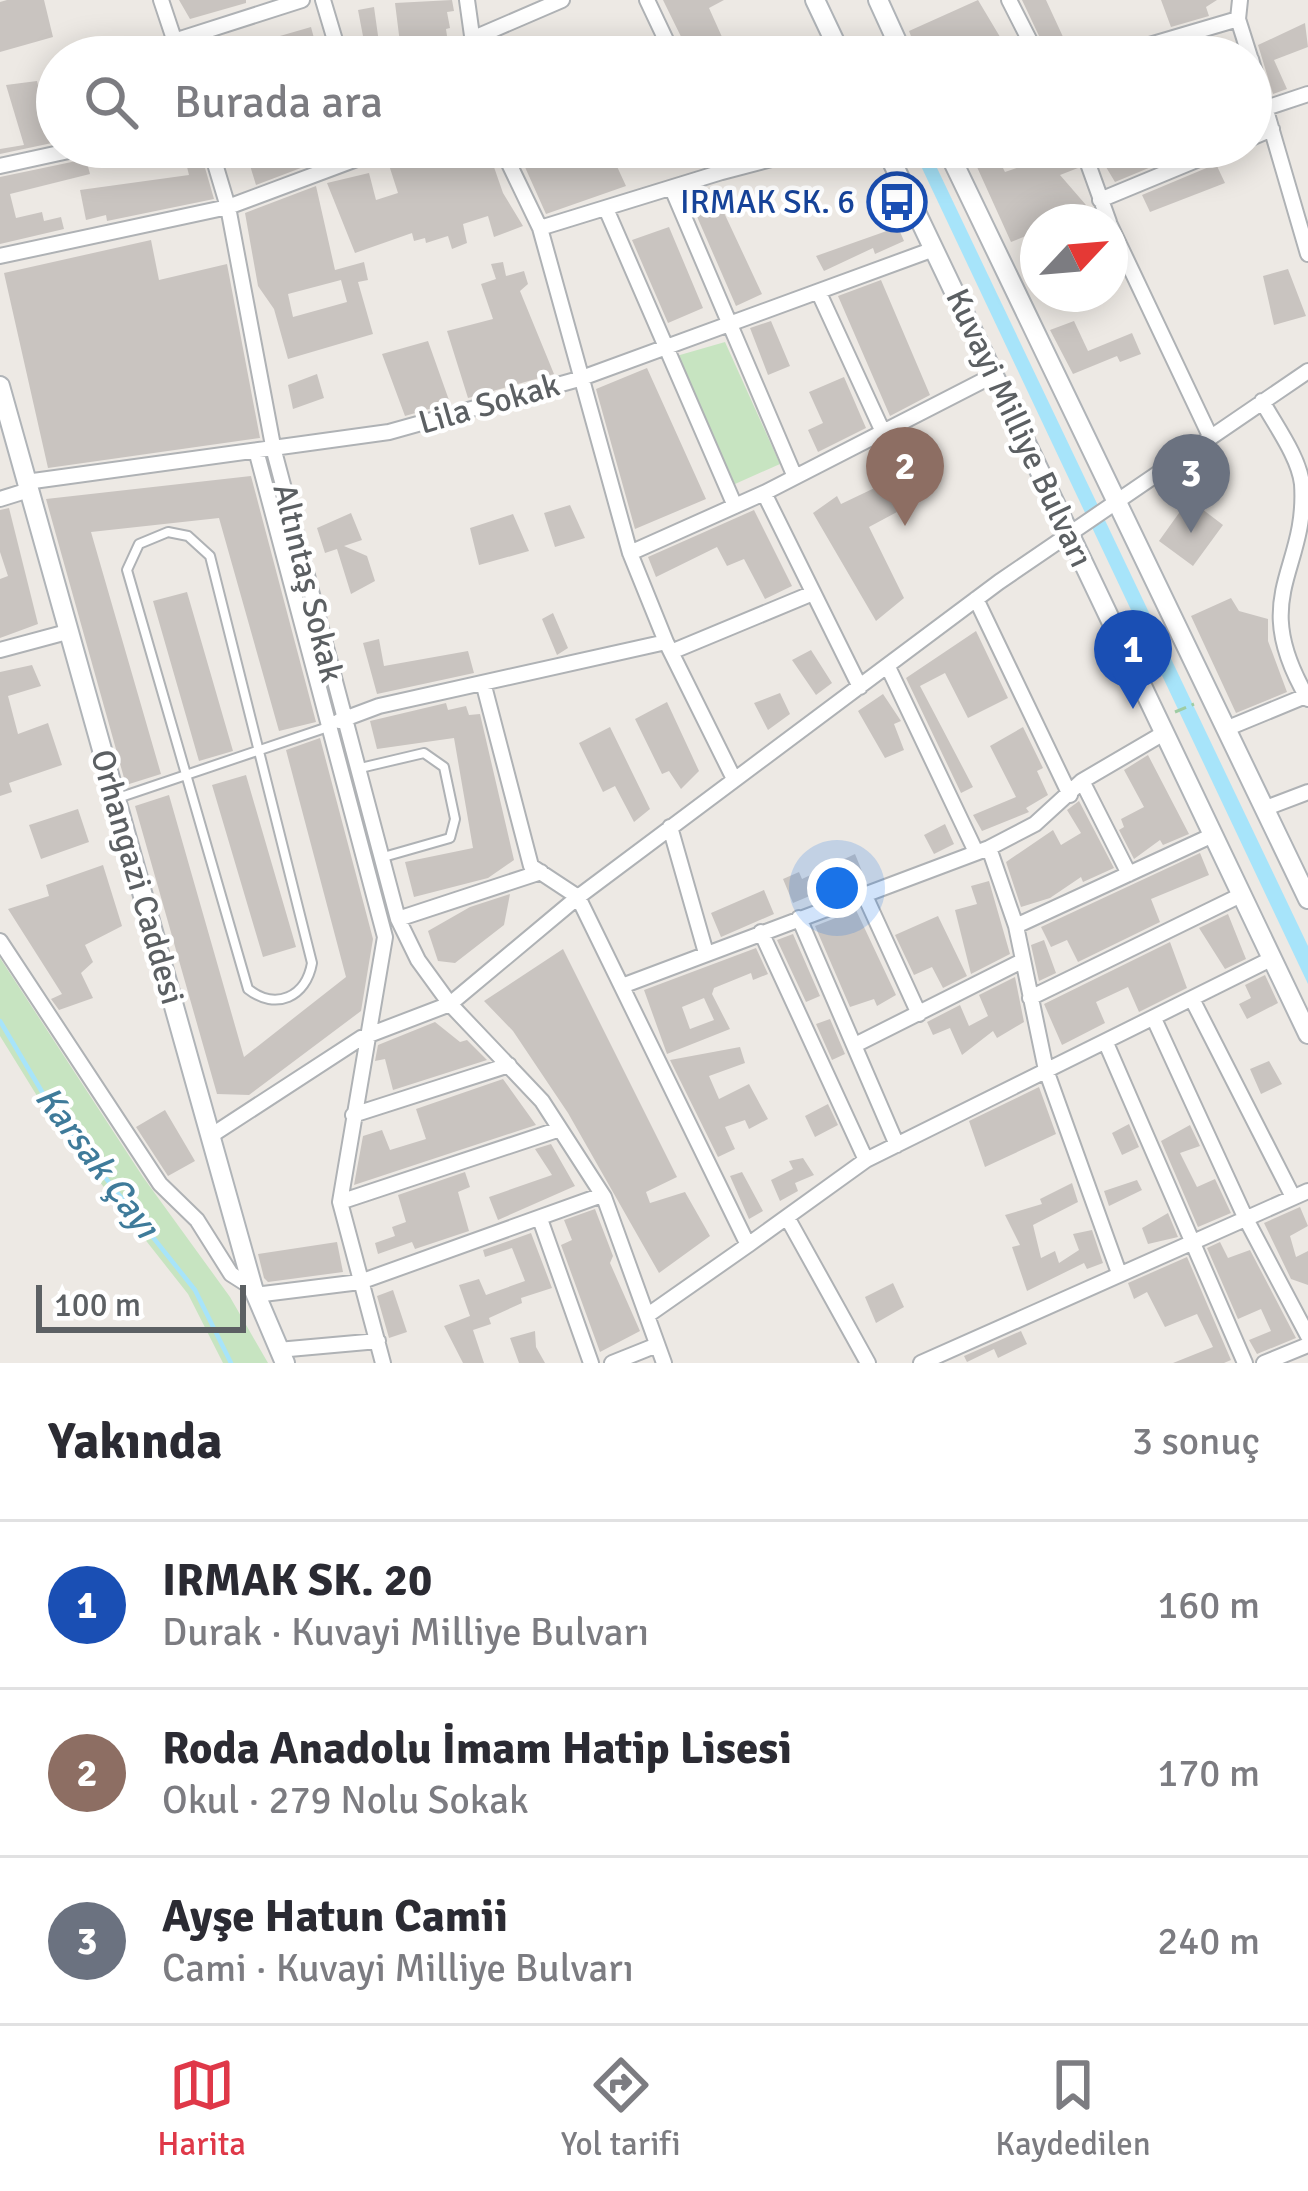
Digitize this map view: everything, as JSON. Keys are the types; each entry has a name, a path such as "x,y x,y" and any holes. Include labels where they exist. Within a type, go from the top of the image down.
{"main road":[{"path":"815,0 832,36"},
{"path":"878,0 894,36"},
{"name":"Kuvayi Milliye Bulvarı","path":"895,168 1165,724 1308,1034"},
{"name":"Kuvayi Milliye Bulvarı","path":"956,168 1110,507 1228,728 1308,899"},
{"name":"Orhangazi Caddesi","path":"0,386 254,1292 281,1356"}],"street":[{"path":"161,0 173,36"},
{"path":"210,36 302,0"},
{"path":"323,0 334,36"},
{"path":"467,0 473,36"},
{"path":"478,36 562,0"},
{"path":"647,0 664,36"},
{"path":"1009,0 1027,36"},
{"path":"1240,0 1238,20 1243,36"},
{"path":"1182,36 1238,20"},
{"path":"1272,106 1308,94"},
{"path":"1272,129 1308,254"},
{"path":"0,166 36,158"},
{"name":"Altıntaş Sokak","path":"216,168 228,207 266,452 385,937"},
{"path":"0,256 228,207 332,168"},
{"path":"511,168 540,228 631,553 668,647 734,779"},
{"path":"540,228 673,191 736,168"},
{"path":"1089,168 1102,204"},
{"path":"1100,200 1177,168"},
{"path":"673,191 727,327 795,477"},
{"path":"1291,201 1308,196"},
{"path":"607,211 663,350 735,506"},
{"name":"Lila Sokak","path":"0,499 27,486 389,432 579,379 934,249"},
{"path":"1128,264 1210,436"},
{"path":"819,293 883,432"},
{"path":"212,1136 372,1034 451,1004 578,897 976,599 1308,371"},
{"path":"631,553 764,493 994,375"},
{"path":"1228,728 1307,697 1282,638 1280,605 1303,511 1302,480 1262,401"},
{"path":"764,493 860,687"},
{"path":"336,723 379,706 668,647 813,593"},
{"path":"976,599 1070,795"},
{"path":"0,650 68,632"},
{"path":"888,667 983,850 1016,926 1046,1070 1119,1274"},
{"path":"484,686 531,866 578,897 748,1245"},
{"name":"Altıntaş Sokak","path":"336,723 355,769 400,924 451,1004 509,1065 560,1129 602,1195 664,1363"},
{"path":"622,986 983,850 1035,824 1082,782 1165,724"},
{"path":"1082,782 1129,874"},
{"path":"1266,808 1308,791"},
{"path":"670,827 706,953"},
{"path":"1016,926 1214,836"},
{"path":"383,1363 340,1202 385,937 400,924 541,872"},
{"path":"1030,998 1241,895"},
{"path":"866,896 919,1013"},
{"path":"799,918 896,1145"},
{"path":"761,932 866,1160"},
{"path":"0,941 160,1184 197,1220 231,1274 254,1292 360,1282 602,1195"},
{"path":"648,1315 866,1160 1155,1021 1271,959"},
{"path":"855,1045 1022,962"},
{"path":"921,1363 1301,1194 1193,1001"},
{"path":"1155,1021 1308,1341 1264,1363"},
{"path":"1106,1043 1245,1363"},
{"path":"353,1115 509,1065"},
{"path":"340,1202 560,1129"},
{"path":"540,1219 591,1363"},
{"path":"788,1219 868,1363"},
{"path":"281,1356 378,1341"},
{"path":"612,1363 657,1345"}],"lane":[{"path":"158,534 188,536 210,556 311,955 308,980 287,998 261,998 248,989 185,776 127,570 140,544 158,534"},
{"path":"113,800 336,723"},
{"path":"355,769 424,753 444,767 455,819 450,838 379,858"}],"path":[{"path":"1165,724 1202,701"}],"green space":[{"path":"725,342 780,464 735,484 673,357"},
{"path":"0,958 143,1177 230,1297 268,1363 223,1363 188,1294 55,1125 0,1036"}],"water":[{"path":"922,168 937,168 1308,946 1308,984"}],"building":[{"path":"44,0 53,36 36,36 36,42 0,52 0,2"},
{"path":"179,0 246,0 246,3 190,19"},
{"path":"452,0 447,36 399,36 395,3"},
{"path":"663,0 724,0 709,8 722,36 681,36"},
{"path":"978,0 999,36 911,36 909,31"},
{"path":"1022,0 1046,0 1063,36 1039,36"},
{"path":"1161,0 1217,0 1206,7 1209,16 1171,27"},
{"path":"374,7 378,36 363,36 358,10"},
{"path":"1305,23 1308,47 1274,60 1287,89 1273,94 1272,91 1272,38"},
{"path":"311,27 313,36 280,36"},
{"path":"36,81 36,146 0,154 0,149 24,145 6,85"},
{"path":"43,168 88,168 90,174 10,194 16,218 42,212 44,221 61,217 64,229 0,244 0,177"},
{"path":"187,168 205,168 214,199 107,221 106,215 86,220 80,190 189,175"},
{"path":"251,168 301,168 256,185"},
{"path":"390,168 494,168 523,226 494,237 488,216 463,224 467,243 452,249 448,236 426,243 425,238 414,241 412,233 355,253 327,183 369,173 376,200 398,193"},
{"path":"525,168 618,168 626,186 546,214"},
{"path":"977,168 1003,168 1005,172 1078,168 1060,175 1085,204 1020,204 1020,238 1011,242"},
{"path":"1107,168 1149,168 1115,182"},
{"path":"1206,168 1218,168 1225,183 1150,212 1142,195"},
{"path":"316,186 335,270 364,262 368,280 358,282 373,334 288,359 274,309 258,286 245,213","holes":["341,280 347,302 293,317 288,294"]},
{"path":"712,187 762,294 736,306 688,196"},
{"path":"669,227 703,308 668,323 632,240"},
{"path":"898,227 904,241 875,254 873,248 824,271 816,256"},
{"path":"151,240 159,280 227,264 260,438 48,468 4,273"},
{"path":"503,262 506,276 524,271 528,284 520,291 554,374 468,398 447,331 493,319 481,284 496,279 491,264"},
{"path":"1288,269 1306,316 1274,325 1263,276"},
{"path":"881,280 930,395 890,416 838,296"},
{"path":"771,321 790,366 768,375 750,328"},
{"path":"1074,321 1088,351 1132,333 1141,354 1120,362 1117,356 1073,374 1050,330"},
{"path":"428,341 450,403 405,416 382,354"},
{"path":"647,368 706,499 635,529 596,389"},
{"path":"317,374 324,398 293,409 288,385"},
{"path":"844,377 866,428 818,452 808,430 823,423 809,392"},
{"path":"251,476 316,722 279,731 219,518 91,532 161,774 126,785 46,499"},
{"path":"883,484 897,512 869,527 904,598 876,621 813,513 837,496 841,504"},
{"path":"1189,499 1223,525 1193,566 1159,541"},
{"path":"570,505 585,538 555,547 544,513"},
{"path":"9,508 38,624 0,638 0,579 8,576 0,552 0,510"},
{"path":"754,510 792,586 765,599 744,559 727,566 717,547 656,577 648,557"},
{"path":"351,513 362,540 344,546 367,556 375,581 351,594 337,549 325,553 317,528"},
{"path":"513,514 529,551 479,565 470,528"},
{"path":"187,592 233,751 199,761 153,601"},
{"path":"1231,598 1239,611 1268,619 1268,641 1287,692 1236,713 1191,616"},
{"path":"553,613 568,648 557,655 542,619"},
{"path":"976,631 1008,698 968,718 945,673 920,686 973,787 961,793 906,678"},
{"path":"379,639 384,666 468,651 474,673 377,694 363,643"},
{"path":"811,650 832,683 816,695 792,660"},
{"path":"32,665 41,686 8,696 18,734 48,723 62,765 9,783 12,792 0,796 0,672"},
{"path":"780,693 790,714 768,730 754,703"},
{"path":"883,694 901,721 894,724 904,750 885,758 858,711"},
{"path":"667,702 699,771 681,789 669,771 662,774 635,719"},
{"path":"446,703 448,710 466,706 469,715 480,714 514,860 488,878 414,897 405,862 473,848 454,738 377,749 370,721"},
{"path":"610,727 650,809 634,822 615,786 603,792 579,743"},
{"path":"1023,727 1043,768 1037,771 1048,795 1026,808 1029,812 982,831 973,815 1016,797 990,746"},
{"path":"320,738 373,939 361,1011 249,1095 217,1094 135,806 169,795 244,1057 346,977 286,750"},
{"path":"1148,755 1189,834 1163,845 1160,840 1134,859 1119,830 1124,827 1121,819 1144,807 1124,770"},
{"path":"246,775 296,947 263,957 212,785"},
{"path":"1079,801 1114,868 1083,882 1081,877 1050,898 1021,907 1006,862 1053,830 1061,845 1081,833 1067,810"},
{"path":"78,809 89,842 41,859 29,825"},
{"path":"945,824 954,844 934,854 924,835"},
{"path":"1200,853 1209,875 1151,899 1160,922 1078,962 1067,940 1051,947 1041,927"},
{"path":"855,854 866,881 815,902 812,895 793,903 783,879 799,872 802,879"},
{"path":"103,865 122,926 85,945 93,962 81,973 93,998 59,1010 51,999 62,994 8,909 49,896 46,885"},
{"path":"989,881 1010,954 971,974 955,910 977,904 971,886"},
{"path":"764,890 774,914 721,937 711,913"},
{"path":"510,894 504,925 455,963 438,961 428,931 470,907"},
{"path":"856,910 896,995 877,1006 874,999 850,1007 815,926"},
{"path":"1228,914 1246,959 1225,969 1199,928"},
{"path":"938,916 967,976 943,988 932,967 914,975 895,935"},
{"path":"793,934 820,996 806,1002 777,940"},
{"path":"1044,940 1056,973 1039,981 1031,945"},
{"path":"1170,942 1187,988 1139,1012 1128,987 1096,1002 1105,1023 1062,1045 1044,1004"},
{"path":"756,948 768,974 753,980 751,973 714,988 712,994 730,1029 667,1054 644,990","holes":["704,998 714,1020 690,1029 682,1007"]},
{"path":"563,949 677,1177 646,1192 650,1203 685,1192 710,1236 659,1273 568,1113 513,1031 484,1001"},
{"path":"1265,975 1278,1003 1247,1019 1239,1004 1251,998 1245,985"},
{"path":"1015,977 1024,1022 997,1038 993,1031 962,1055 950,1028 933,1035 927,1022 960,1005 969,1026 988,1016 979,995"},
{"path":"830,1019 845,1054 832,1060 816,1024"},
{"path":"435,1022 460,1042 467,1040 487,1060 393,1090 385,1059 375,1061 378,1045"},
{"path":"740,1047 745,1063 709,1076 719,1099 749,1084 768,1119 749,1129 745,1120 725,1127 735,1149 718,1157 670,1060"},
{"path":"1269,1061 1282,1084 1261,1094 1250,1069"},
{"path":"503,1079 536,1125 354,1185 363,1136 382,1130 390,1150 426,1139 416,1109"},
{"path":"1039,1087 1056,1134 985,1167 969,1121"},
{"path":"828,1104 838,1125 815,1137 805,1116"},
{"path":"165,1110 195,1161 168,1176 136,1127"},
{"path":"1129,1124 1139,1147 1122,1155 1112,1133"},
{"path":"1190,1125 1200,1146 1180,1153 1197,1187 1215,1179 1231,1213 1198,1227 1161,1141"},
{"path":"551,1144 575,1186 498,1220 489,1197 552,1175 535,1149"},
{"path":"803,1158 814,1175 795,1183 798,1191 780,1201 771,1180 793,1169 789,1161"},
{"path":"465,1172 470,1187 458,1192 469,1231 415,1249 412,1242 378,1254 375,1243 395,1236 392,1227 406,1222 398,1195"},
{"path":"742,1172 763,1211 749,1219 730,1176"},
{"path":"1137,1180 1142,1190 1109,1206 1104,1191"},
{"path":"1072,1183 1078,1202 1033,1225 1041,1258 1055,1251 1059,1263 1079,1250 1073,1234 1092,1230 1103,1263 1087,1269 1084,1263 1027,1291 1012,1247 1020,1245 1005,1215 1042,1204 1040,1199"},
{"path":"1300,1207 1308,1226 1290,1236 1296,1257 1308,1251 1308,1285 1291,1279 1264,1223"},
{"path":"595,1209 613,1256 610,1263 640,1331 600,1352 561,1245 572,1240 564,1220"},
{"path":"1168,1213 1178,1237 1148,1244 1142,1228"},
{"path":"531,1233 552,1288 521,1298 522,1303 489,1318 491,1324 473,1330 484,1363 463,1363 444,1326 470,1316 459,1285 479,1279 486,1295 525,1281 512,1248 485,1257 483,1250"},
{"path":"337,1242 343,1272 268,1282 264,1278 258,1254"},
{"path":"1220,1242 1228,1258 1250,1250 1296,1338 1257,1354 1249,1340 1271,1331 1261,1309 1238,1319 1207,1248"},
{"path":"1187,1257 1231,1360 1224,1363 1173,1363 1213,1347 1197,1314 1165,1327 1147,1292 1134,1299 1128,1283"},
{"path":"893,1283 904,1307 876,1323 865,1297"},
{"path":"393,1290 407,1332 389,1338 377,1296"},
{"path":"535,1331 536,1347 545,1363 519,1363 510,1338"},
{"path":"1021,1331 1027,1344 998,1358 994,1349 967,1362 964,1356"}],"waterway":[{"name":"Karsak Çayı","path":"0,1021 57,1117 195,1290 231,1363"}],"place":[{"name":"IRMAK SK. 6","path":"897,202"},
{"name":"Roda Anadolu İmam Hatip Lisesi","path":"905,526"},
{"name":"Ayşe Hatun Camii","path":"1191,533"},
{"name":"IRMAK SK. 20","path":"1133,709"}]}
